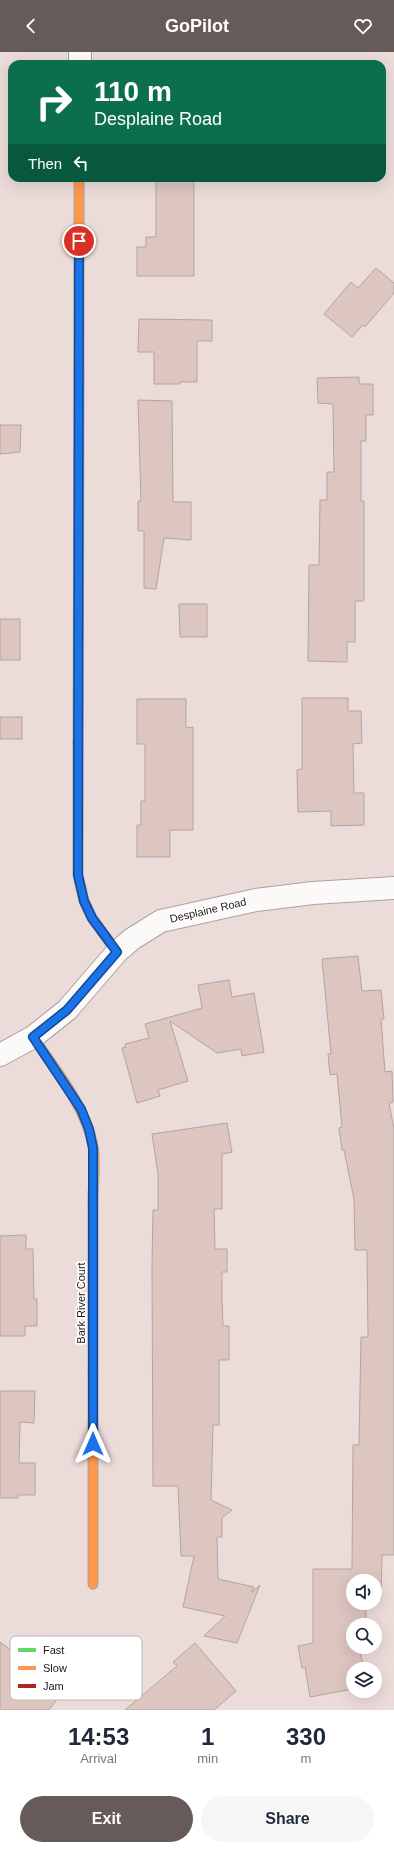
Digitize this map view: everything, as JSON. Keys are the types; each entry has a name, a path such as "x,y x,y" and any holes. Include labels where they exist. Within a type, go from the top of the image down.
{"street":[{"path":"79,182 78,875 84,901 92,918 117,952"},
{"name":"Desplaine Road","path":"0,1055 33,1037 67,1010 117,952 132,939 161,921 256,900 313,893 394,888"},
{"name":"Bark River Court","path":"33,1037 81,1109 89,1129 93,1148 93,1584"}],"building":[{"path":"156,182 194,182 194,276 137,276 137,247 146,247 146,237 156,237"},
{"path":"376,268 394,283 394,293 365,327 363,325 352,337 324,314 351,282 358,288"},
{"path":"139,319 212,320 212,341 197,341 197,382 180,382 180,384 154,384 154,352 138,352"},
{"path":"359,377 359,384 373,384 373,415 366,415 366,441 361,441 361,501 364,501 364,601 355,601 355,642 347,642 347,662 308,661 309,565 319,565 320,500 327,500 327,472 334,472 333,404 318,403 317,378"},
{"path":"138,400 172,401 173,502 191,502 191,540 164,538 156,589 144,588 144,531 138,531 138,501 141,501"},
{"path":"0,425 21,425 20,452 0,454"},
{"path":"179,604 207,604 207,637 180,637"},
{"path":"0,619 20,619 20,660 0,660"},
{"path":"302,698 348,698 348,711 361,711 362,743 353,744 354,793 364,793 364,825 331,826 331,811 298,812 297,770 302,769"},
{"path":"137,699 186,699 186,728 193,727 193,830 170,830 170,857 137,857 137,825 141,825 141,801 145,801 145,744 137,744"},
{"path":"0,717 22,717 22,739 0,739"},
{"path":"358,956 362,991 381,990 384,1019 381,1019 385,1072 392,1071 393,1102 389,1103 394,1129 394,1555 382,1555 382,1574 346,1574 346,1610 366,1610 366,1618 346,1618 346,1654 361,1654 362,1662 346,1662 346,1690 310,1697 305,1667 302,1668 298,1646 313,1643 313,1569 352,1569 353,1445 359,1445 361,1337 368,1337 367,1250 355,1250 354,1199 344,1150 342,1150 339,1128 342,1127 337,1074 330,1075 328,1054 331,1054 322,959"},
{"path":"229,980 232,997 254,993 264,1052 242,1056 241,1049 217,1053 170,1021 188,1081 158,1090 160,1096 137,1103 122,1048 126,1047 125,1044 149,1038 145,1024 202,1008 198,985"},
{"path":"227,1123 232,1152 222,1154 222,1209 214,1209 215,1249 227,1249 227,1272 222,1272 222,1301 223,1326 229,1326 229,1360 219,1360 219,1425 213,1425 211,1500 232,1510 222,1518 222,1537 217,1537 218,1579 254,1587 252,1592 260,1585 237,1643 204,1636 225,1616 183,1607 194,1556 181,1556 178,1486 153,1486 152,1265 153,1210 158,1210 158,1174 152,1134"},
{"path":"26,1235 26,1249 33,1249 34,1299 37,1299 37,1326 25,1326 25,1336 0,1336 0,1236"},
{"path":"0,1391 35,1391 34,1423 20,1422 19,1463 35,1463 35,1495 18,1495 18,1498 0,1498"},
{"path":"0,1642 10,1650 10,1700 56,1700 49,1710 0,1710"},
{"path":"195,1643 236,1691 214,1710 125,1710 137,1700 142,1700 142,1696 177,1666 173,1662"}],"traffic: fast":[{"path":"78,743 79,377"}],"traffic: slow":[{"path":"79,182 79,377"},
{"path":"33,1037 77,1102 89,1131 93,1146 94,1159 93,1201"},
{"path":"93,1371 93,1584"}],"traffic: jam":[{"path":"78,743 78,875 84,901 92,918 117,952"},
{"path":"93,1201 93,1371"}],"route":[{"path":"79,241 78,875 84,901 92,918 117,952 67,1010 33,1037 81,1109 89,1129 93,1148 93,1444"}]}
